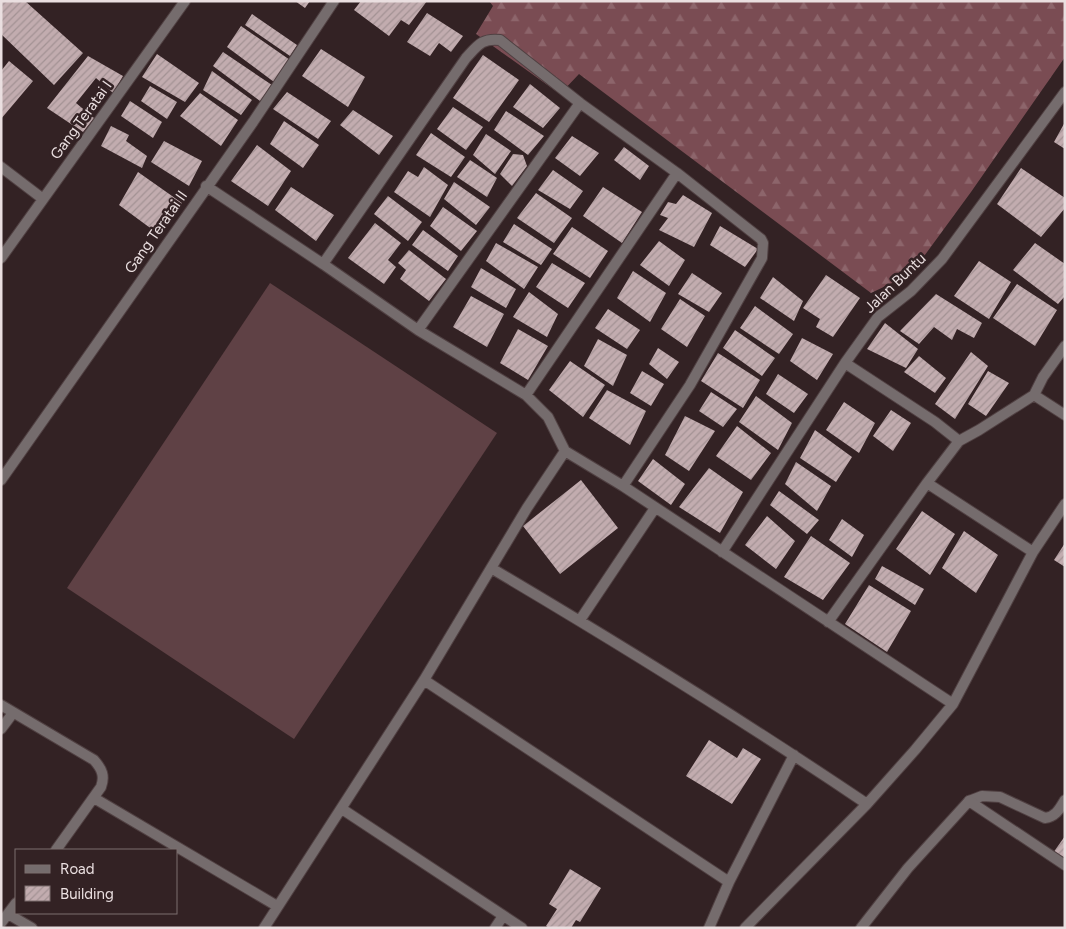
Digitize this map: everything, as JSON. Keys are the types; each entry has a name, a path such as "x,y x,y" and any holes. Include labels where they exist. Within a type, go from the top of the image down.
{"street":[{"name":"Gang Teratai I","path":"1,258 185,1"},
{"name":"Gang Teratai II","path":"1,480 206,186 253,122 334,1"},
{"path":"323,264 466,58 483,40 490,38 500,40 580,103 677,173 761,239 763,243 762,258 690,385 622,486"},
{"name":"Jalan Buntu","path":"722,552 845,363 878,318 911,291 942,259 1065,92"},
{"path":"418,330 580,103"},
{"path":"1,167 43,198"},
{"path":"526,396 677,173"},
{"path":"206,186 418,330 526,396 548,417 565,451 622,486 953,704"},
{"path":"828,622 959,441 1034,395 1043,377 1065,346"},
{"path":"845,363 935,422 959,441"},
{"path":"1034,395 1065,415"},
{"path":"264,928 424,680 491,568 565,451"},
{"path":"927,483 1033,552"},
{"path":"745,928 867,804 953,704 1033,552 1065,504"},
{"path":"580,620 655,508"},
{"path":"491,568 580,620 794,755 867,804"},
{"path":"424,680 729,882"},
{"path":"1,705 94,760 99,765 104,776 104,780 94,798 57,849"},
{"path":"1,729 14,713"},
{"path":"709,928 729,882 794,755"},
{"path":"860,928 908,868 969,801 982,796 1000,797 1045,818 1050,818 1058,812 1065,800"},
{"path":"94,798 277,906"},
{"path":"969,801 1065,865"},
{"path":"342,809 522,928"},
{"path":"1,923 15,904"},
{"path":"8,914 32,928"},
{"path":"495,928 503,916"}],"shaded area":[{"path":"270,283 497,433 294,739 67,588"}],"green space":[{"path":"489,1 1065,1 1065,57 911,274 871,293 579,74 560,94 476,34 493,6"}],"building":[{"path":"1,1 25,1 83,53 54,85 1,34"},
{"path":"295,1 310,1 305,8"},
{"path":"361,1 427,1 409,25 401,20 389,36 354,10"},
{"path":"427,13 463,36 451,52 439,43 430,56 407,42"},
{"path":"252,14 297,45 290,56 245,25"},
{"path":"241,26 290,60 274,82 227,47"},
{"path":"321,49 365,77 348,107 302,76"},
{"path":"223,52 272,85 260,101 213,66"},
{"path":"157,54 199,83 185,102 142,77"},
{"path":"483,55 519,80 489,122 453,98"},
{"path":"88,56 123,76 113,93 96,78 76,103 94,118 83,132 47,108"},
{"path":"9,61 33,81 1,119 1,71"},
{"path":"212,71 252,100 241,115 203,90"},
{"path":"530,84 560,108 543,128 513,107"},
{"path":"150,86 177,102 167,119 141,101"},
{"path":"287,92 331,121 318,139 273,109"},
{"path":"200,93 238,120 221,146 180,116"},
{"path":"130,101 162,122 153,138 121,116"},
{"path":"453,107 483,127 466,150 437,129"},
{"path":"353,110 393,136 379,155 340,125"},
{"path":"506,111 544,136 528,155 494,130"},
{"path":"284,121 319,145 303,168 270,144"},
{"path":"1065,122 1065,149 1054,142"},
{"path":"111,126 129,135 126,141 147,156 142,168 101,146"},
{"path":"431,133 465,157 451,177 416,155"},
{"path":"486,134 511,151 495,174 473,155"},
{"path":"572,136 599,153 580,176 555,158"},
{"path":"164,141 202,161 189,186 151,162"},
{"path":"257,145 291,171 268,206 231,181"},
{"path":"624,147 649,166 640,180 614,160"},
{"path":"513,154 523,155 527,166 512,186 500,174"},
{"path":"470,160 497,178 487,197 457,177"},
{"path":"424,167 448,185 430,217 394,192 408,171 418,177"},
{"path":"1021,168 1065,198 1065,208 1041,237 997,204"},
{"path":"553,170 583,191 570,209 538,190"},
{"path":"138,172 182,203 157,233 119,205"},
{"path":"454,182 490,207 476,225 444,199"},
{"path":"291,187 334,215 316,241 275,210"},
{"path":"603,187 642,212 622,243 583,216"},
{"path":"536,193 572,218 554,243 517,218"},
{"path":"683,195 712,213 694,247 659,230 668,218 660,215 668,202 676,204"},
{"path":"388,196 422,222 408,241 374,214"},
{"path":"443,207 477,231 461,251 430,226"},
{"path":"375,223 401,243 388,260 396,267 384,284 348,258"},
{"path":"514,224 552,249 541,265 503,242"},
{"path":"720,226 758,249 745,267 710,245"},
{"path":"572,227 608,251 590,278 553,254"},
{"path":"423,230 458,256 448,271 412,245"},
{"path":"659,241 685,260 669,286 640,265"},
{"path":"496,243 538,267 524,289 486,261"},
{"path":"1035,243 1065,264 1065,296 1058,304 1013,270"},
{"path":"409,250 446,279 429,301 400,279 406,270 398,263"},
{"path":"979,261 1011,282 989,319 954,296"},
{"path":"552,263 585,283 568,308 536,287"},
{"path":"481,268 516,289 506,308 471,287"},
{"path":"633,271 666,293 650,322 617,298"},
{"path":"692,273 722,293 709,312 678,294"},
{"path":"826,275 860,298 833,337 816,327 820,319 803,308"},
{"path":"773,277 803,301 794,321 760,298"},
{"path":"1017,284 1057,310 1035,346 993,318"},
{"path":"529,292 558,314 547,337 513,317"},
{"path":"936,294 982,323 974,338 957,329 952,340 934,327 919,344 900,331"},
{"path":"471,296 504,314 487,347 453,327"},
{"path":"680,299 705,316 687,347 661,329"},
{"path":"755,306 793,334 779,354 740,328"},
{"path":"608,309 640,330 627,349 595,328"},
{"path":"885,323 918,349 906,368 867,349"},
{"path":"518,329 548,346 528,380 500,363"},
{"path":"735,330 775,358 762,376 723,348"},
{"path":"802,338 833,354 817,380 790,361"},
{"path":"598,339 627,355 613,386 584,366"},
{"path":"658,348 679,362 667,379 649,364"},
{"path":"971,352 988,366 955,419 935,404"},
{"path":"718,353 760,380 743,408 701,381"},
{"path":"919,356 946,378 935,393 904,372"},
{"path":"570,361 605,385 583,417 549,390"},
{"path":"642,371 664,384 651,406 630,393"},
{"path":"988,371 1009,383 986,416 968,404"},
{"path":"778,374 808,394 794,413 766,394"},
{"path":"607,390 646,411 630,445 589,418"},
{"path":"711,392 737,409 723,427 699,411"},
{"path":"756,396 792,423 778,450 739,422"},
{"path":"844,402 875,423 859,453 826,430"},
{"path":"891,410 911,423 893,451 873,436"},
{"path":"685,416 715,431 689,471 665,455"},
{"path":"737,426 771,453 751,480 716,456"},
{"path":"815,430 852,457 836,482 800,458"},
{"path":"653,459 685,484 671,505 638,481"},
{"path":"796,462 831,486 817,511 785,484"},
{"path":"709,468 743,492 720,533 679,507"},
{"path":"581,480 618,528 560,574 523,526"},
{"path":"779,491 819,520 807,534 770,505"},
{"path":"922,511 955,534 930,575 896,549"},
{"path":"767,516 795,541 776,569 745,545"},
{"path":"842,519 864,535 852,557 829,540"},
{"path":"964,531 998,555 976,593 942,568"},
{"path":"811,536 850,563 823,600 784,577"},
{"path":"1065,543 1065,567 1054,560"},
{"path":"882,566 924,589 915,605 875,579"},
{"path":"869,585 911,611 887,652 845,624"},
{"path":"709,740 737,758 743,748 761,759 732,804 686,776"},
{"path":"1065,836 1065,860 1053,853"},
{"path":"570,869 601,888 580,922 576,920 571,928 549,928 546,926 557,909 549,904"}]}
